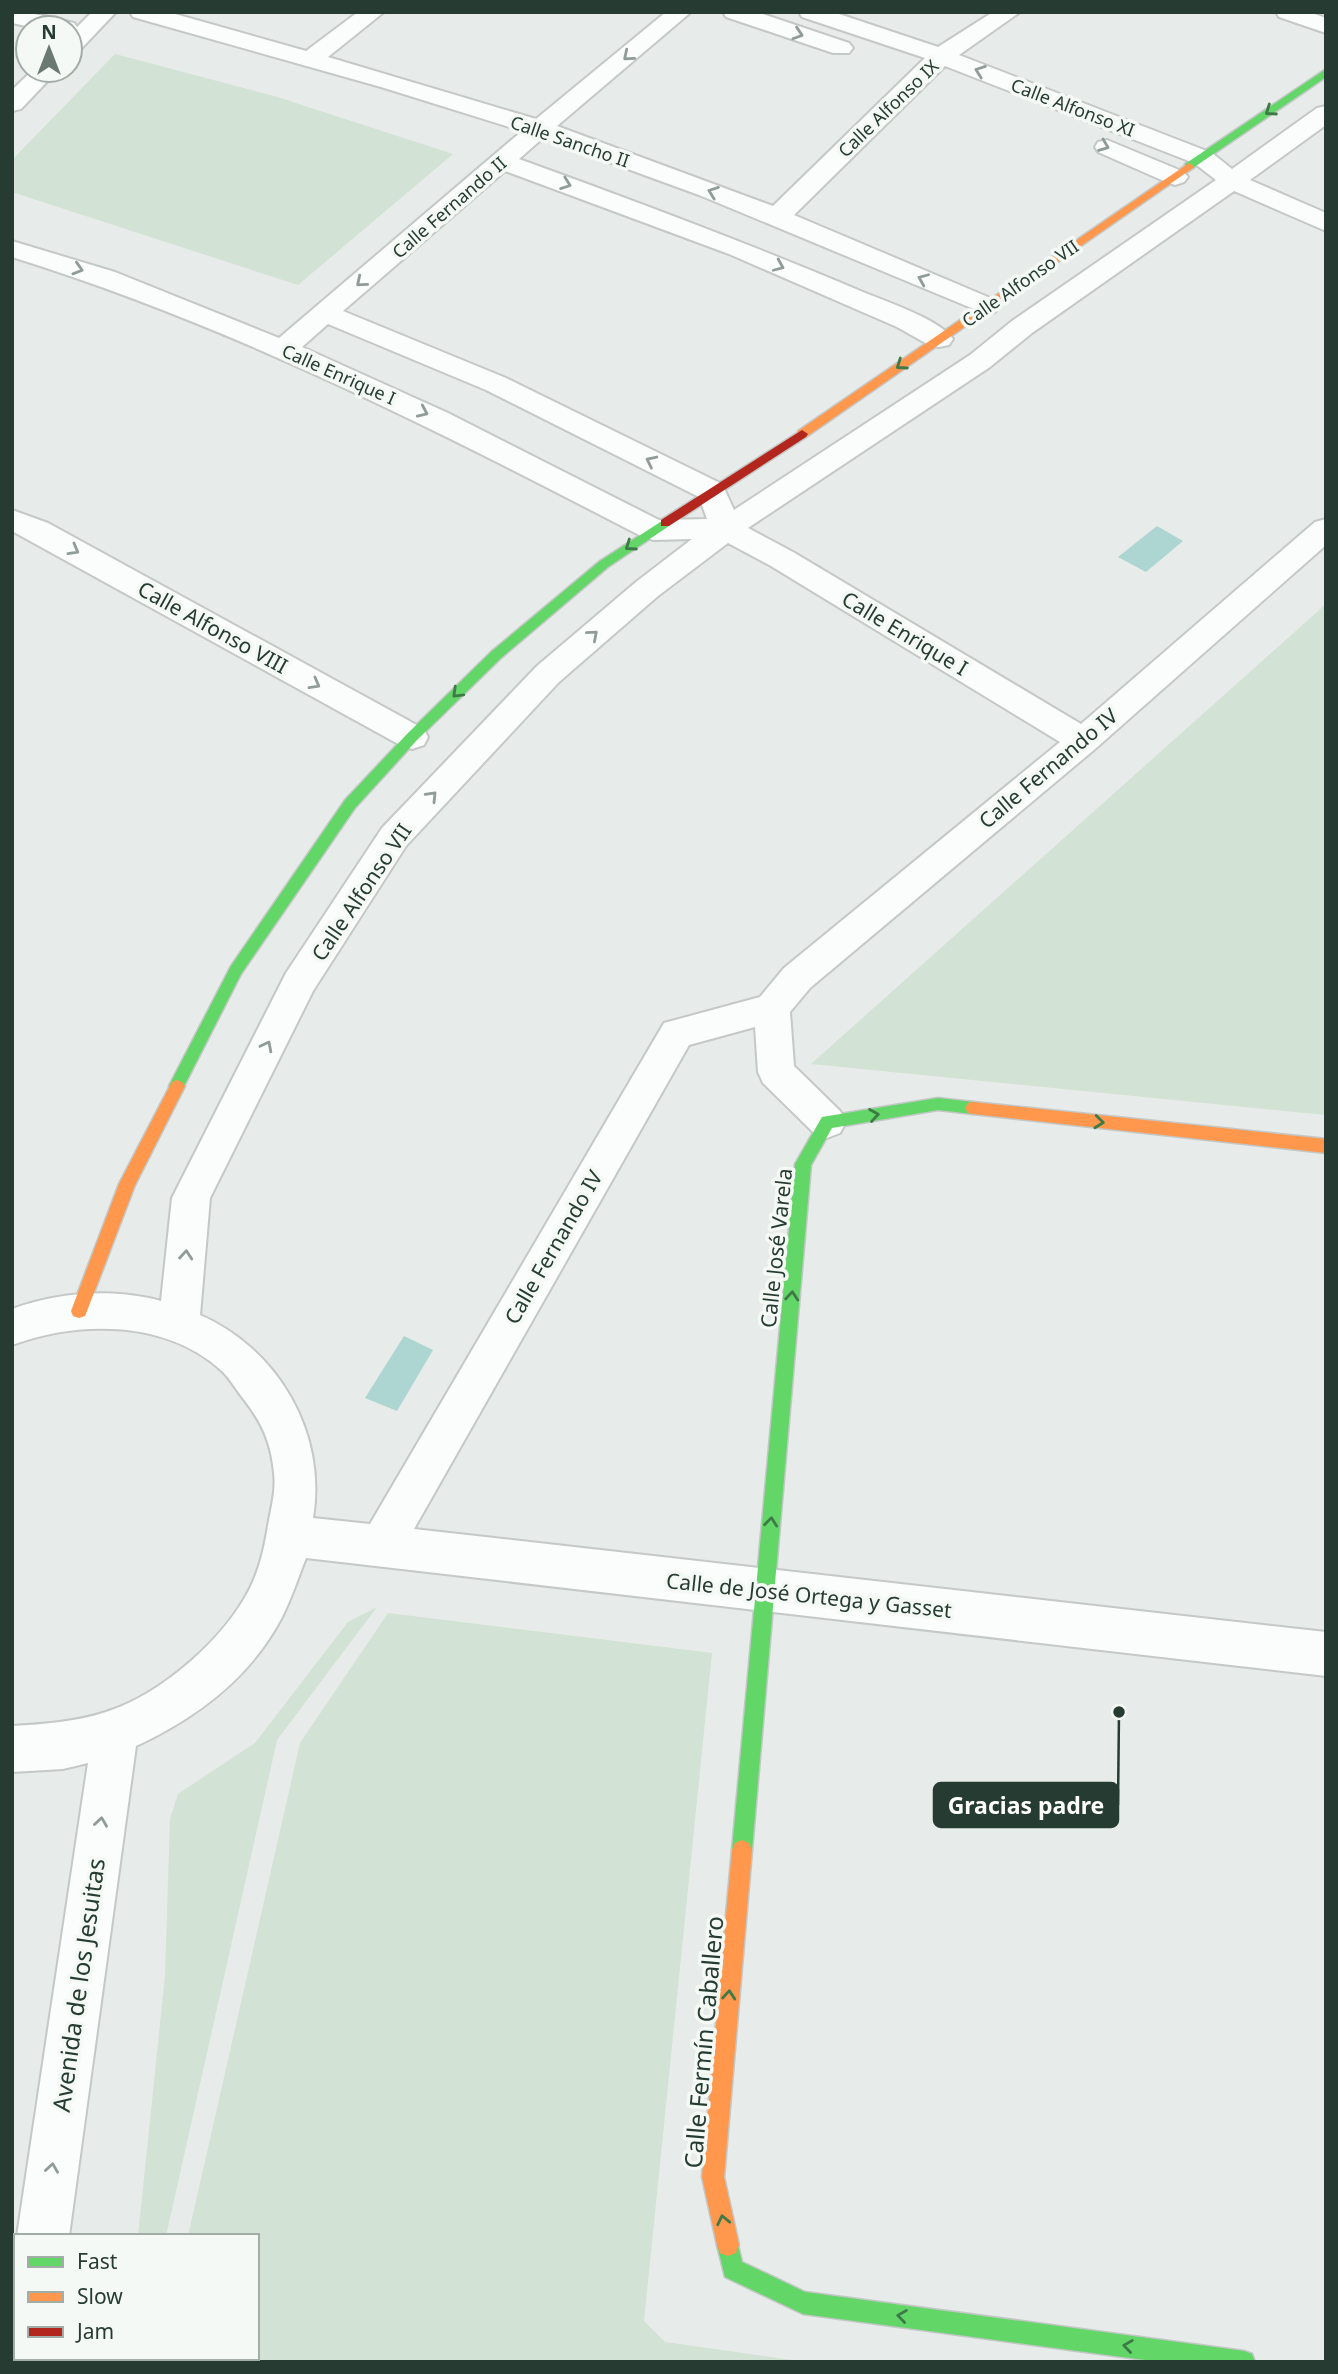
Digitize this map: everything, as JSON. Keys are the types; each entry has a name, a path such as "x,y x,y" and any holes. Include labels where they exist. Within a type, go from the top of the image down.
{"street":[{"path":"84,26 104,12"},
{"name":"Calle Sancho II","path":"141,12 540,128 778,216 986,306"},
{"path":"310,59 373,12"},
{"name":"Calle Fernando II","path":"283,349 540,128 680,12"},
{"path":"734,12 861,55"},
{"name":"Calle Alfonso XI","path":"810,12 941,56 1203,158 1232,181 1326,223"},
{"name":"Calle Alfonso IX","path":"778,216 941,56 1009,12"},
{"path":"1287,12 1326,26"},
{"path":"897,68 946,86"},
{"name":"Calle Alfonso VII","path":"79,1311 127,1184 236,970 350,804 412,737 506,647 604,564 712,491 765,460 1326,72"},
{"path":"12,104 33,84"},
{"name":"Calle Alfonso VII","path":"179,1323 191,1198 299,983 394,837 548,674 647,589 726,529 980,361 1022,327 1326,113"},
{"name":"Calle Alfonso XI","path":"1081,137 1175,177"},
{"name":"Calle Sancho II","path":"502,161 738,248 907,321 939,339"},
{"name":"Calle Enrique I","path":"12,249 106,278 283,349 438,419 654,530"},
{"path":"324,313 496,384 712,491 726,529 654,530"},
{"name":"Calle Alfonso VIII","path":"12,520 37,530 412,737"},
{"name":"Calle Enrique I","path":"726,529 782,558 1083,741"},
{"name":"Calle Fernando IV","path":"381,1546 677,1033 772,1008 797,978 1083,741 1326,529"},
{"path":"772,1008 776,1072 827,1122 938,1104 1326,1146"},
{"name":"Calle José Varela","path":"765,1590 803,1164 827,1122"},
{"path":"12,1327 79,1311 131,1312 179,1323 235,1356 277,1409 296,1471 292,1536 277,1583 251,1629 221,1665 184,1696 115,1734 40,1751 12,1749"},
{"name":"Calle de José Ortega y Gasset","path":"292,1536 1326,1654"},
{"name":"Calle Fermín Caballero","path":"765,1590 713,2177 733,2269 803,2303 1244,2362"},
{"name":"Avenida de los Jesuitas","path":"43,2234 115,1734"}],"green space":[{"path":"115,54 274,96 453,154 298,285 12,192 12,160"},
{"path":"1326,604 1326,1115 811,1064"},
{"path":"377,1607 277,1740 166,2234 138,2234 165,1976 170,1819 178,1794 255,1743 348,1622"},
{"path":"388,1613 712,1653 644,2321 665,2342 807,2362 160,2362 259,2360 259,2234 188,2234 300,1743"}],"water":[{"path":"1157,526 1183,541 1146,572 1118,557"},
{"path":"404,1336 433,1350 397,1411 365,1398"}],"traffic: fast":[{"path":"1189,166 1326,72"},
{"path":"177,1086 236,970 350,804 412,737 496,655 604,564 665,523"},
{"path":"742,1850 803,1164 827,1122 938,1104 973,1108"},
{"path":"728,2245 733,2269 803,2303 1244,2362"}],"traffic: slow":[{"path":"802,434 1189,166"},
{"path":"79,1311 127,1184 177,1086"},
{"path":"973,1108 1326,1146"},
{"path":"728,2245 713,2177 742,1850"}],"traffic: jam":[{"path":"665,523 802,434"}],"place":[{"name":"Gracias padre","path":"1119,1712"}]}
